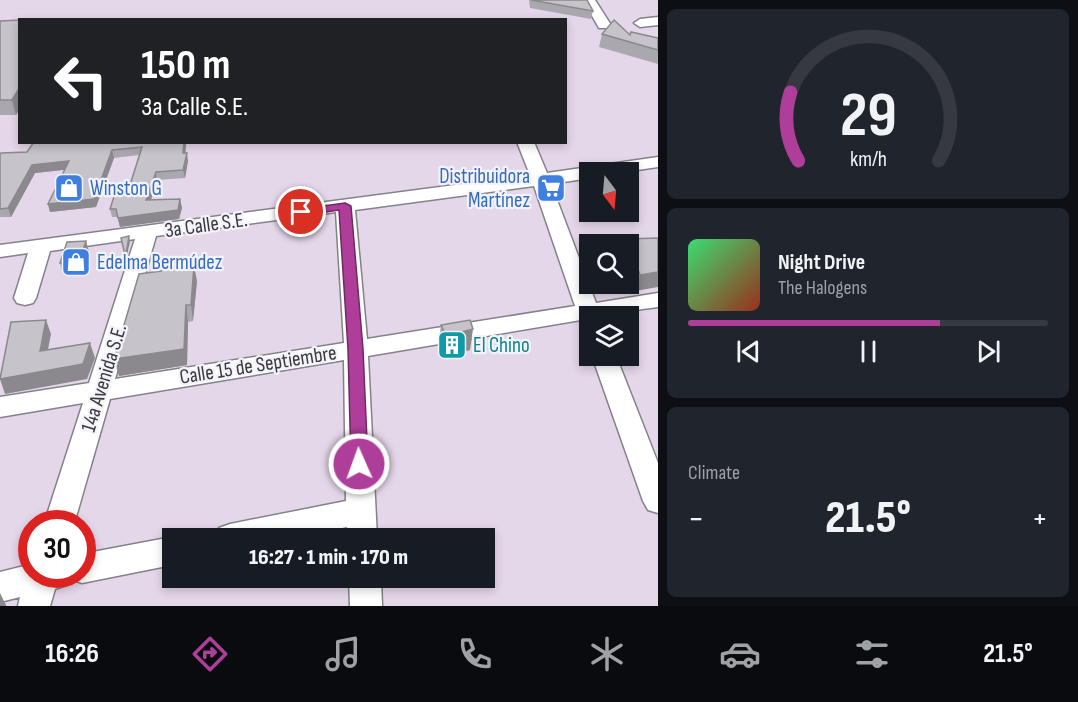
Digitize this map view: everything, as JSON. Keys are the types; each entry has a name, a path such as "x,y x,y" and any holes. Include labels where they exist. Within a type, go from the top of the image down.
{"street":[{"path":"589,0 604,25"},
{"path":"640,23 658,21"},
{"path":"526,144 586,306"},
{"name":"3a Calle S.E.","path":"639,165 658,162"},
{"name":"3a Calle S.E.","path":"0,251 579,175"},
{"path":"332,528 362,525 356,349 345,206"},
{"name":"14a Avenida S.E.","path":"62,510 69,474 136,281 147,233"},
{"path":"25,298 41,246"},
{"name":"Calle 15 de Septiembre","path":"628,306 658,300"},
{"name":"Calle 15 de Septiembre","path":"0,407 579,316"},
{"path":"608,366 658,501"},
{"path":"96,566 162,552"},
{"path":"0,587 18,585"},
{"path":"365,588 366,606"}],"shaded area":[{"path":"0,0 658,0 658,606 0,606"}],"building":[{"path":"531,0 587,0 593,11"},
{"path":"18,20 18,90 12,100 0,100 0,21"},
{"path":"614,20 630,35 631,32 658,38 658,50 602,34"},
{"path":"33,144 184,144 183,153 187,153 183,170 156,172 146,200 180,199 178,210 118,218 116,209 110,209 117,187 130,185 142,147 112,150 94,199 48,204 69,161 32,165 8,208 0,209 0,155 1,153 27,152"},
{"path":"129,236 127,248 125,255 121,238"},
{"path":"658,238 658,272 640,275 639,239"},
{"path":"86,241 79,261 60,263 67,242"},
{"path":"194,265 191,305 186,305 184,349 114,359 139,274 161,271 165,267"},
{"path":"46,320 40,351 90,343 83,364 0,379 11,322"},
{"path":"470,320 473,329 446,336 441,325"}],"place":[{"name":"Winston G","path":"69,188"},
{"name":"Distribuidora Martínez","path":"551,188"},
{"name":"Edelma Bermúdez","path":"76,262"},
{"name":"El Chino","path":"452,345"}],"route":[{"path":"301,212 345,206 356,349 359,464"}]}
